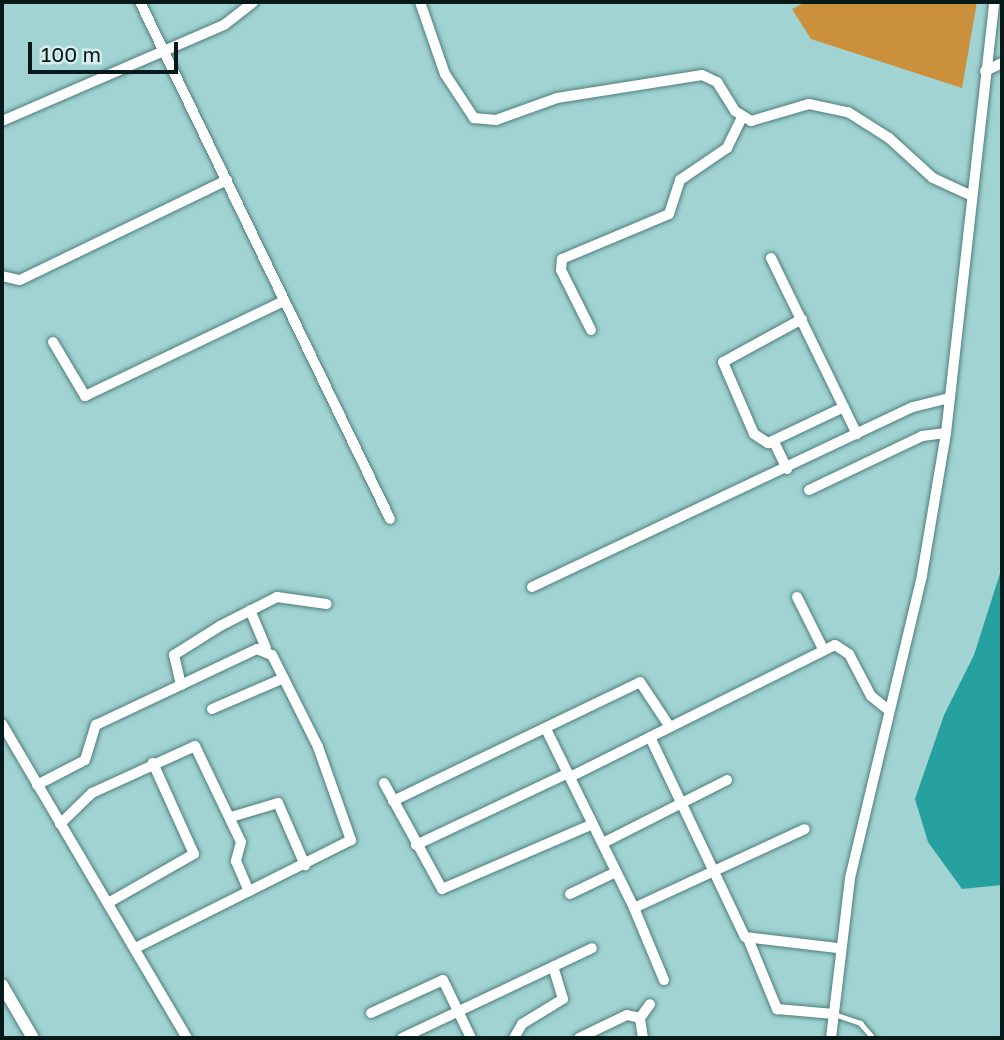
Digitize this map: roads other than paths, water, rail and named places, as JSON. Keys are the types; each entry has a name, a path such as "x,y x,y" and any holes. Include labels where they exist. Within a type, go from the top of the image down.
{"street":[{"path":"140,2 165,48 390,519"},
{"path":"2,121 165,48 224,25 253,2"},
{"path":"421,2 445,74 474,118 496,120 547,100 623,92 691,74 718,82 742,117 759,121 809,104 831,106 873,126 946,186 972,196"},
{"path":"831,1038 837,948 887,709 922,575 946,433 994,2"},
{"path":"985,71 1002,63"},
{"path":"591,330 561,270 562,258 669,214 680,180 727,148 742,117"},
{"path":"2,276 20,279 227,180"},
{"path":"771,258 857,434"},
{"path":"53,342 85,396 284,301"},
{"path":"787,469 774,442 754,434 723,362 802,319"},
{"path":"532,587 787,469 922,402 950,398"},
{"path":"774,442 844,407"},
{"path":"810,490 922,436 946,433"},
{"path":"181,685 177,652 250,610 283,596 327,604"},
{"path":"797,597 823,649"},
{"path":"135,948 349,842 352,829 284,678 266,648 250,610"},
{"path":"37,785 85,761 96,725 266,648"},
{"path":"416,845 650,737 823,649 844,648 871,696 887,709"},
{"path":"212,709 284,678"},
{"path":"393,801 640,682 670,727"},
{"path":"2,724 187,1038"},
{"path":"546,729 634,908 664,980"},
{"path":"650,737 749,941 777,1009 834,1014"},
{"path":"60,824 85,797 153,763 195,746 231,817 242,846 236,861 249,891"},
{"path":"108,903 194,854 153,763"},
{"path":"603,843 727,780"},
{"path":"384,783 435,883 446,889 593,824"},
{"path":"231,817 278,803 305,865"},
{"path":"634,908 716,873 805,829"},
{"path":"570,894 616,872"},
{"path":"749,941 837,948"},
{"path":"402,1038 592,948"},
{"path":"514,1038 522,1024 562,999 553,967"},
{"path":"371,1013 441,980 471,1038"},
{"path":"2,985 33,1038"},
{"path":"643,1038 640,1018 650,1004"},
{"path":"579,1038 628,1015 640,1018"}],"lane":[{"path":"834,1014 860,1023 873,1038"}],"water":[{"path":"1002,567 1002,885 962,889 928,842 915,799 944,715 974,655"}]}
